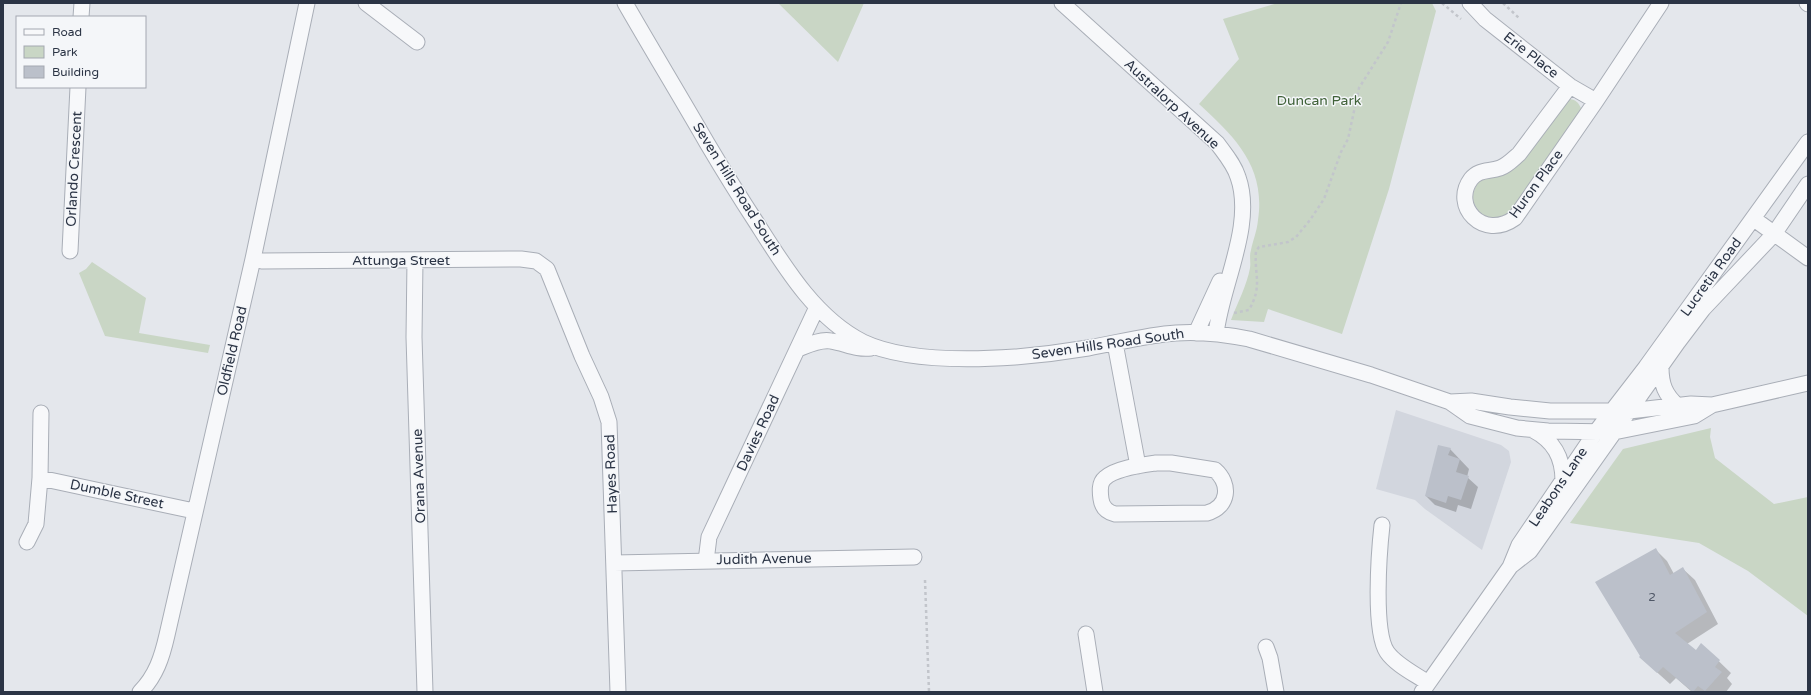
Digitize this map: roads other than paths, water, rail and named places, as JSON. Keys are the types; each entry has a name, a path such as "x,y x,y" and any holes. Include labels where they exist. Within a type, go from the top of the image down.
{"street":[{"path":"81,16 82,3"},
{"name":"Oldfield Road","path":"140,692 151,678 163,652 194,511 253,259 308,3"},
{"path":"366,3 417,42"},
{"name":"Seven Hills Road South","path":"624,3 734,188 783,263 817,307 850,334 878,348"},
{"name":"Australorp Avenue","path":"1062,3 1217,143 1229,159 1238,177 1243,202 1242,218 1228,281 1218,314 1216,334"},
{"name":"Erie Place","path":"1470,3 1486,19 1570,86 1596,101"},
{"name":"Huron Place","path":"1570,86 1519,154 1512,161 1500,168 1482,172 1472,178 1466,190 1466,202 1471,214 1476,220 1491,226 1501,226 1515,218 1596,101 1661,3"},
{"name":"Orlando Crescent","path":"70,251 78,88"},
{"name":"Lucretia Road","path":"1611,411 1754,219 1808,142"},
{"name":"Lucretia Road","path":"1614,432 1703,309 1774,234 1808,184"},
{"path":"1754,219 1808,258"},
{"name":"Australorp Avenue","path":"1196,332 1235,249"},
{"name":"Attunga Street","path":"253,259 262,261 521,259 539,262 548,268"},
{"name":"Orana Avenue","path":"415,260 414,337 425,692"},
{"name":"Hayes Road","path":"548,268 582,356 606,410 609,422 618,692"},
{"name":"Davies Road","path":"706,560 709,537 817,307"},
{"name":"Seven Hills Road South","path":"798,349 825,341 864,349 878,348 910,354 974,358 1037,355 1156,335 1196,332 1249,338 1328,361 1450,402 1470,416 1492,422 1531,429 1595,433 1614,432 1694,416 1712,405"},
{"path":"1115,343 1138,466"},
{"path":"1660,367 1661,378 1665,391 1678,406"},
{"path":"1712,405 1808,383"},
{"name":"Seven Hills Road South","path":"1450,402 1471,401 1510,408 1550,411 1629,411 1691,404 1712,405"},
{"name":"Leabons Lane","path":"1425,688 1510,567 1519,545 1611,411"},
{"path":"27,542 36,524 40,478 41,413"},
{"path":"1531,429 1541,434 1554,446 1562,465 1563,481"},
{"name":"Leabons Lane","path":"1510,567 1530,551 1614,432"},
{"path":"1171,463 1215,470 1220,474 1225,484 1226,496 1219,507 1207,513 1115,514 1107,511 1101,502 1100,488 1103,480 1111,474 1138,466 1171,463"},
{"name":"Dumble Street","path":"40,478 194,511"},
{"path":"1382,525 1378,561 1378,589 1380,624 1385,649 1391,658 1425,688"},
{"name":"Judith Avenue","path":"614,563 914,556"},
{"path":"1086,634 1095,692"},
{"path":"1266,647 1270,658 1276,692"}],"park label":[{"name":"Duncan Park","path":"1319,100"}]}
